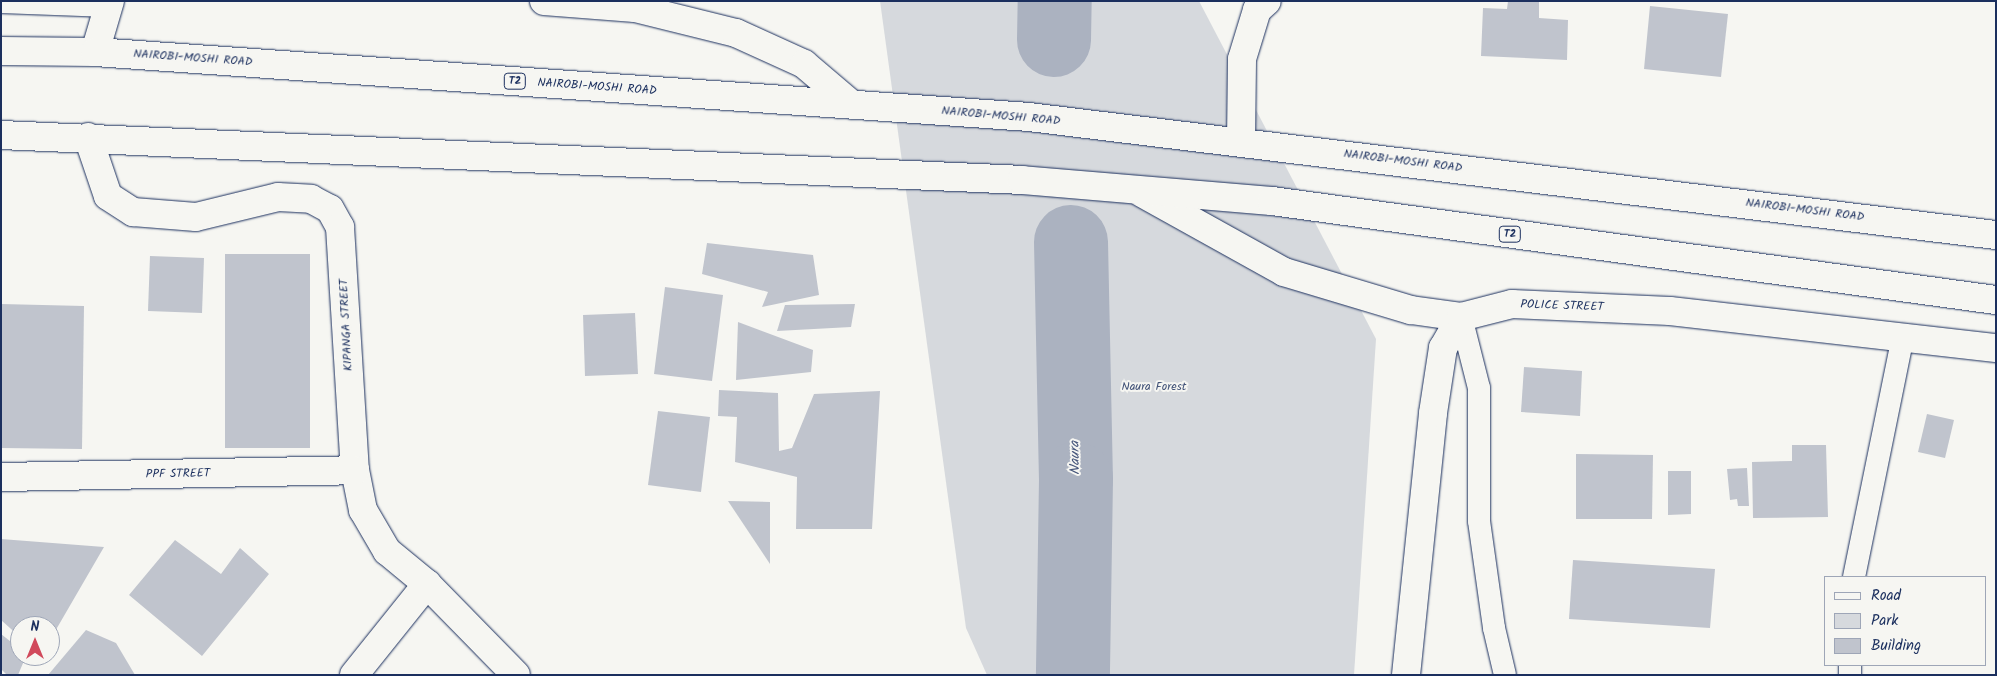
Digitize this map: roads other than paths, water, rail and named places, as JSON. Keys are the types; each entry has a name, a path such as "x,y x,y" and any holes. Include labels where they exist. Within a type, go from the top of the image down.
{"main road":[{"path":"544,1 635,8 736,33 804,64 851,104"},
{"path":"1241,142 1242,59 1257,10 1267,1"},
{"path":"95,52 110,4"},
{"name":"NAIROBI-MOSHI ROAD","path":"1,51 95,52 1029,117 1996,235"},
{"name":"T2","path":"1,135 88,137 1022,180 1142,193 1272,201 1996,300"},
{"name":"KIPANGA STREET","path":"88,137 108,196 133,212 196,217 278,197 310,199 330,209 340,227 355,470 363,510 388,551 427,584 516,675"},
{"path":"1142,193 1284,272 1411,310 1461,317 1443,348 1433,413 1406,675"},
{"name":"POLICE STREET","path":"1461,317 1512,304 1670,310 1996,348"},
{"name":"PPF STREET","path":"1,478 355,470"},
{"path":"354,675 427,584"}],"lane":[{"path":"1,2 110,4"},
{"path":"1461,317 1479,388 1479,521 1494,628 1505,675"},
{"path":"1854,576 1903,337"}],"waterway":[{"name":"Naura","path":"1054,40 1055,1"},
{"name":"Naura","path":"1071,242 1076,479 1073,675"}],"park label":[{"name":"Naura Forest","path":"1154,387"}]}
